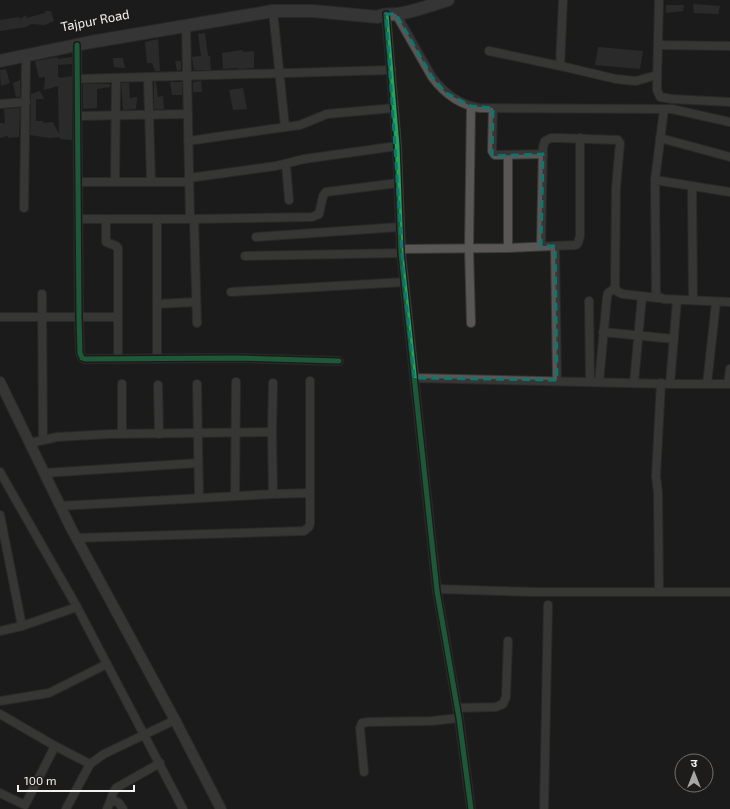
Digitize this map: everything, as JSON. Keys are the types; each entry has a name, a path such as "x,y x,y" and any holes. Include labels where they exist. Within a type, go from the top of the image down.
{"main road":[{"name":"Tajpur Road","path":"0,53 273,12 313,11 378,17 422,8 448,0"},
{"name":"Tajpur Road","path":"0,61 77,45 91,39 272,4 313,3 378,9 388,14"}],"street":[{"path":"560,66 563,0"},
{"path":"658,0 657,75 658,94 660,97 730,102"},
{"path":"273,12 285,127"},
{"path":"388,14 397,146 399,227 414,378 437,589 457,708 471,809"},
{"path":"388,14 439,86 446,93 471,106 493,108 679,109 730,122"},
{"path":"186,26 189,180 197,322"},
{"path":"77,45 79,318 80,353 82,358 236,358 339,361"},
{"path":"658,45 730,46"},
{"path":"489,51 616,79 636,81 657,75"},
{"path":"24,208 26,56"},
{"path":"77,79 391,70"},
{"path":"148,78 151,182"},
{"path":"115,182 116,79"},
{"path":"0,104 26,102"},
{"path":"471,106 469,248 471,323"},
{"path":"188,141 300,125 327,114 394,108"},
{"path":"493,108 493,153 495,155 508,156 543,154"},
{"path":"658,298 656,294 655,180 664,109"},
{"path":"78,116 188,114"},
{"path":"245,256 572,246 578,243 579,240 580,138"},
{"path":"660,138 730,157"},
{"path":"541,246 544,143 549,139 616,139 620,141 616,188 614,288 618,292 658,298 730,302"},
{"path":"79,182 151,182 189,180 286,164 310,158 397,146"},
{"path":"508,156 508,248"},
{"path":"286,164 289,200"},
{"path":"655,180 730,192"},
{"path":"79,219 312,217 318,214 323,196 326,192 398,183"},
{"path":"692,186 693,300"},
{"path":"106,219 106,242 118,248 118,359"},
{"path":"158,219 158,359"},
{"path":"256,237 399,227"},
{"path":"555,246 557,380"},
{"path":"231,292 404,282"},
{"path":"595,382 607,297 608,293 614,288"},
{"path":"42,294 43,440"},
{"path":"634,383 642,296"},
{"path":"670,384 677,300"},
{"path":"589,301 595,382"},
{"path":"158,304 196,302"},
{"path":"707,384 716,302"},
{"path":"0,317 118,317"},
{"path":"603,332 674,339"},
{"path":"414,378 729,384 730,369"},
{"path":"77,538 304,531 310,524 310,381"},
{"path":"0,382 60,506 175,720 220,809"},
{"path":"235,496 236,382"},
{"path":"273,383 273,494"},
{"path":"659,591 658,493 656,476 661,383"},
{"path":"122,384 122,434"},
{"path":"197,384 199,498"},
{"path":"158,385 159,434"},
{"path":"30,443 56,437 122,434 272,432"},
{"path":"44,473 198,463"},
{"path":"0,472 77,607 183,809"},
{"path":"60,506 310,493"},
{"path":"0,515 22,626"},
{"path":"437,589 535,592 730,592"},
{"path":"544,809 548,605"},
{"path":"0,631 22,626 77,607"},
{"path":"457,708 496,707 503,704 506,697 508,641"},
{"path":"0,701 48,693 107,664"},
{"path":"0,714 55,746 90,764"},
{"path":"364,772 360,728 362,723 431,721 458,718"},
{"path":"66,809 90,764 104,754 175,720"},
{"path":"0,793 24,807 55,746"},
{"path":"109,806 112,793 116,788 160,763"},
{"path":"109,806 113,801 117,801 122,809"}],"highlighted area":[{"path":"386,14 396,14 432,77 446,93 471,106 493,108 492,156 543,154 541,246 555,246 557,380 414,378 404,282"}],"building":[{"path":"693,4 720,6 718,14 694,13"},
{"path":"666,5 684,5 683,11 666,13"},
{"path":"45,11 51,11 54,21 45,25 31,24 26,27 0,31 0,20 19,17 20,19 26,15 27,18 45,13"},
{"path":"205,33 208,56 210,56 211,70 194,70 192,57 201,56 198,34"},
{"path":"158,39 160,71 155,71 152,63 147,63 145,42"},
{"path":"598,47 643,51 640,69 595,65"},
{"path":"243,50 243,52 254,51 254,68 223,69 222,53"},
{"path":"58,57 58,59 72,57 72,64 58,65 58,77 72,76 72,140 60,139 60,137 49,138 30,135 31,94 40,91 44,99 36,99 36,121 43,121 43,123 53,122 59,134 58,86 44,90 45,77 39,78 35,61"},
{"path":"113,58 123,58 125,68 114,67"},
{"path":"175,61 181,61 181,70 177,71"},
{"path":"6,69 10,83 1,86 0,70"},
{"path":"20,80 20,97 16,97 13,83"},
{"path":"201,81 202,92 193,92 193,82"},
{"path":"154,82 156,82 158,97 163,96 164,109 154,109"},
{"path":"170,82 182,82 182,95 172,95"},
{"path":"121,83 129,83 130,98 137,97 136,109 123,110"},
{"path":"83,84 110,84 110,87 97,89 97,108 83,109"},
{"path":"243,88 247,109 233,110 229,90"},
{"path":"20,108 19,137 8,138 8,136 0,138 0,123 5,123 4,109"}],"cycle path":[{"path":"386,14 397,146 401,253 437,591 459,718 471,809"},
{"path":"77,45 79,318 80,353 82,358 236,358 339,361"}]}
